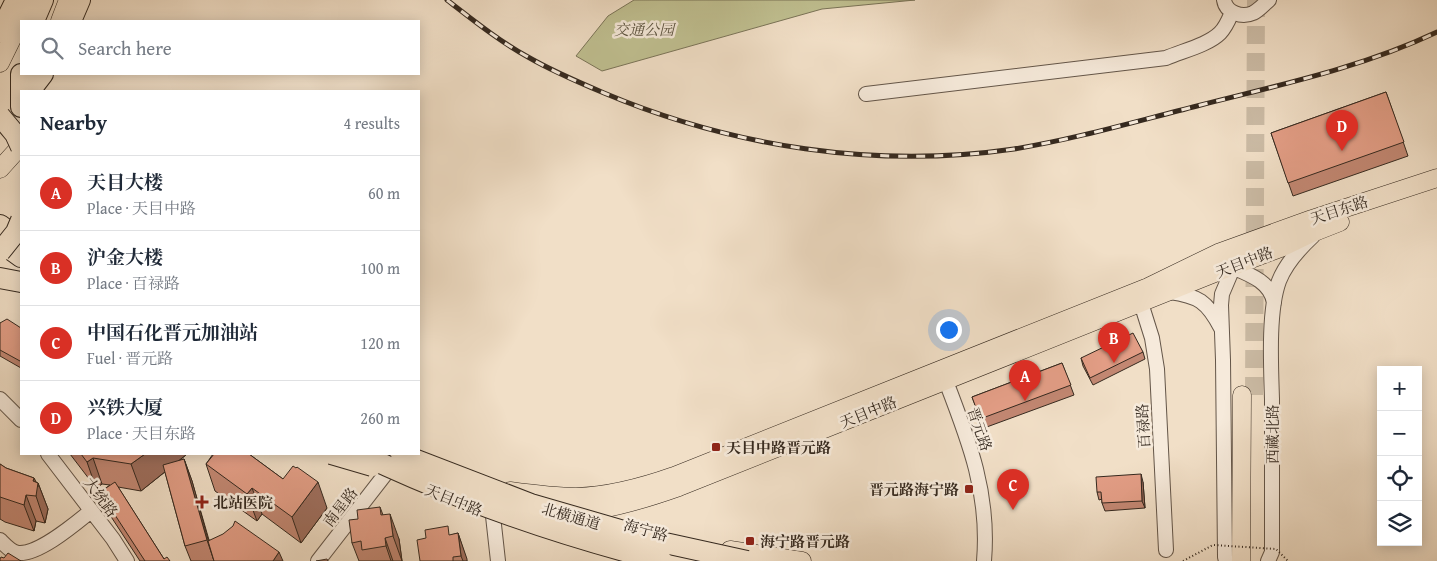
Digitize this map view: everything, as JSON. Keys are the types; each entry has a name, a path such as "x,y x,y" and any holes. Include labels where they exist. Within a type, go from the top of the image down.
{"highway":[{"path":"0,32 16,0"},
{"path":"34,20 43,0"},
{"path":"65,14 80,0"},
{"path":"21,75 21,90"},
{"path":"31,90 43,75"},
{"path":"0,120 20,101"},
{"path":"0,116 15,134 20,145"},
{"path":"0,252 16,232 20,222"},
{"path":"0,224 20,239"},
{"path":"0,242 20,256"},
{"path":"0,278 20,282"},
{"path":"341,455 404,461"},
{"name":"北横通道","path":"367,455 404,461 576,518 673,545 747,561"},
{"name":"北横通道","path":"404,461 525,522 662,561"}],"main road":[{"path":"21,20 31,0"},
{"path":"0,63 20,22"},
{"path":"39,90 44,75"},
{"path":"0,169 18,149 20,144"},
{"name":"天目东路","path":"1243,244 1437,178"},
{"name":"天目东路","path":"1321,229 1437,190"},
{"path":"0,217 20,232"},
{"name":"天目中路","path":"358,455 404,461 492,489 548,496 605,495 674,476 943,374 1170,292 1283,248 1321,229"},
{"name":"天目中路","path":"404,461 454,502 493,516 582,512 640,500 660,494 1155,284 1210,256 1243,244"},
{"path":"0,248 20,262"},
{"name":"西藏北路","path":"1242,561 1248,395 1254,561"},
{"name":"海宁路","path":"492,489 704,544 802,561"},
{"name":"海宁路","path":"493,516 539,532 646,561"}],"street":[{"path":"1224,0 1228,9 1232,12 1246,15 1254,12 1268,0"},
{"path":"866,94 1166,58 1210,40 1220,33 1232,12"},
{"name":"西藏北路","path":"1268,561 1272,552 1271,359 1274,306 1278,283 1288,264 1321,229"},
{"path":"1226,561 1221,305 1224,289 1243,244"},
{"name":"西藏北路","path":"1210,256 1253,276 1269,288 1274,306"},
{"path":"1224,289 1230,281 1237,277 1253,276"},
{"path":"1170,292 1195,297 1202,301 1213,314 1222,330"},
{"name":"百禄路","path":"1140,303 1152,338 1157,369 1166,550"},
{"name":"晋元路","path":"943,374 968,440 981,485 985,515 984,561"},
{"path":"0,399 20,416"},
{"name":"大统路","path":"49,455 92,511 127,561"},
{"name":"南星路","path":"318,561 404,461"},
{"path":"492,489 498,561"},
{"path":"0,540 6,556 24,553 40,546 92,511"}],"path":[{"path":"1183,561 1213,545 1276,549 1288,561"}],"green space":[{"name":"交通公园","path":"634,0 915,0 822,9 602,71 576,56 608,16"}],"building":[{"path":"1386,92 1404,142 1288,183 1271,133"},
{"path":"7,319 20,327 20,361 0,350 0,323"},
{"path":"1133,333 1143,352 1090,378 1081,358"},
{"path":"1062,363 1071,385 980,419 972,397"},
{"path":"82,455 144,455 131,464 93,458 87,462"},
{"path":"213,455 250,455 283,479 293,466 318,482 292,517 252,488 247,494 206,464"},
{"path":"184,459 207,540 185,546 163,465"},
{"path":"0,464 34,478 33,481 38,483 36,496 26,495 24,505 0,497"},
{"path":"1141,474 1142,501 1102,503 1101,492 1097,492 1096,477"},
{"path":"115,482 164,559 167,557 170,561 145,561 100,492"},
{"path":"380,507 381,515 390,514 393,536 385,538 386,546 362,550 361,541 352,543 349,520 358,519 357,510"},
{"path":"235,521 279,552 273,561 214,561 208,541 223,534 233,526"},
{"path":"448,526 449,535 458,533 461,556 453,557 453,561 420,561 417,540 426,538 425,530"},
{"path":"8,553 21,561 0,561 1,557 4,558"}],"tunnel":[{"path":"1254,395 1256,0"}],"railway":[{"path":"447,0 496,37 537,62 585,85 653,112 754,140 805,149 857,154 910,156 962,155 1014,149 1083,135 1319,75 1379,56 1437,32"}],"place":[{"name":"兴铁大厦","path":"1342,151"},
{"name":"沪金大楼","path":"1114,363"},
{"name":"天目大楼","path":"1025,401"},
{"name":"天目中路晋元路","path":"716,447"},
{"name":"晋元路海宁路","path":"969,489"},
{"name":"北站医院","path":"202,502"},
{"name":"中国石化晋元加油站","path":"1013,510"},
{"name":"海宁路晋元路","path":"750,541"}]}
